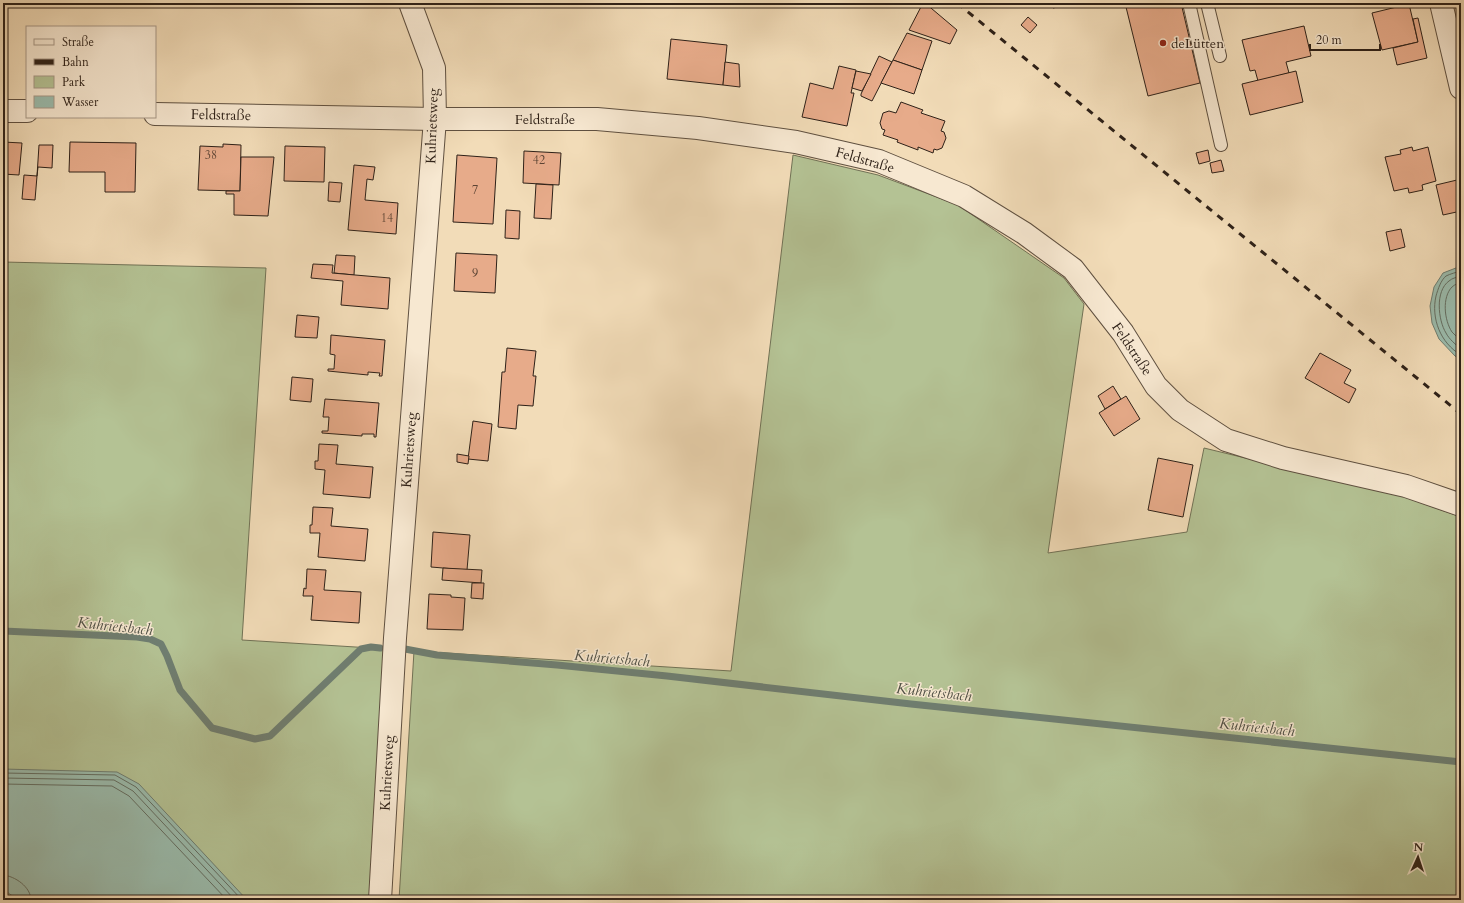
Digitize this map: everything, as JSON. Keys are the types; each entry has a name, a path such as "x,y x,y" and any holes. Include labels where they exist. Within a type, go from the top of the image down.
{"street":[{"name":"Kuhrietsweg","path":"380,900 395,638 435,119 434,68 410,3"},
{"path":"1441,3 1461,88"},
{"path":"3,111 26,111"},
{"name":"Feldstraße","path":"156,114 435,119 597,119 698,128 796,142 879,161 964,196 1024,233 1073,269 1123,333 1156,386 1180,410 1226,440 1283,458 1406,486 1461,505"}],"lane":[{"path":"1189,3 1221,145"},
{"path":"1207,3 1220,56"}],"green space":[{"path":"793,155 878,175 958,205 1064,278 1084,304 1048,553 1187,532 1204,448 1402,496 1461,517 1461,900 399,900 414,651 731,671"},
{"path":"3,262 266,268 242,640 388,649 374,900 3,900"}],"water":[{"path":"1461,266 1461,360 1455,356 1439,339 1432,323 1430,306 1434,287 1443,273"},
{"path":"3,769 117,772 139,784 247,900 18,900 3,889"}],"building":[{"path":"923,3 925,3 957,30 950,44 909,30"},
{"path":"1052,3 1075,3 1053,8"},
{"name":"deLütten","path":"1125,3 1181,3 1200,83 1148,96"},
{"path":"1409,4 1418,42 1382,50 1372,13"},
{"path":"1028,17 1037,25 1030,33 1021,25"},
{"path":"1418,18 1427,58 1397,65 1393,48 1418,42 1413,19"},
{"path":"1304,26 1311,56 1286,62 1289,73 1258,81 1255,70 1250,71 1242,40"},
{"path":"907,33 932,41 922,70 893,60"},
{"path":"671,39 727,45 723,85 667,79"},
{"path":"879,56 892,62 872,101 861,96 861,94"},
{"path":"893,60 922,70 914,94 881,83"},
{"path":"725,62 739,64 740,87 723,85"},
{"path":"839,66 856,70 851,93 854,93 847,126 802,117 810,83 833,89"},
{"path":"856,71 871,74 862,91 852,88"},
{"path":"1296,71 1303,102 1250,115 1242,84"},
{"path":"901,102 923,110 921,113 945,121 941,131 944,132 946,138 942,148 937,150 934,149 933,153 918,147 918,150 897,142 898,140 883,135 885,130 882,129 880,123 883,113 889,111 896,113"},
{"path":"3,142 22,143 19,175 3,174"},
{"path":"70,142 136,143 135,192 105,192 105,172 69,172"},
{"path":"223,144 241,145 240,191 198,190 200,146 223,147"},
{"path":"39,145 53,145 52,168 38,167 37,176"},
{"path":"285,146 325,147 324,182 284,181"},
{"path":"1412,147 1413,151 1428,147 1436,181 1422,185 1423,190 1409,193 1408,188 1394,191 1385,157 1401,154 1400,150"},
{"path":"1208,150 1210,161 1199,164 1196,153"},
{"path":"524,151 561,153 559,185 523,183"},
{"path":"457,155 497,158 493,224 453,222"},
{"path":"241,157 274,157 268,216 234,215 234,194 226,194 226,191 240,191"},
{"path":"1221,160 1224,171 1212,173 1210,163"},
{"path":"354,165 375,167 373,180 367,179 365,200 398,203 396,234 348,230"},
{"path":"24,175 37,176 35,200 22,199"},
{"path":"1457,180 1461,197 1461,211 1443,215 1436,185"},
{"path":"329,182 342,183 340,202 328,201"},
{"path":"536,184 553,185 551,219 534,218"},
{"path":"506,210 520,211 519,239 505,238"},
{"path":"1401,229 1405,247 1390,251 1386,232"},
{"path":"456,253 497,255 495,293 454,291"},
{"path":"336,255 355,256 354,275 334,273"},
{"path":"313,264 333,265 332,273 390,278 388,309 341,305 343,281 311,278"},
{"path":"297,315 319,317 317,338 295,337"},
{"path":"331,335 385,340 382,376 379,376 380,373 368,372 368,375 328,371 328,369 334,369 335,355 330,354"},
{"path":"507,348 536,351 533,376 536,376 533,406 518,405 516,429 498,427 502,372 505,372"},
{"path":"1320,353 1351,370 1344,383 1356,389 1349,403 1305,378"},
{"path":"292,377 313,379 311,402 290,400"},
{"path":"1113,386 1121,399 1105,409 1098,396"},
{"path":"1126,396 1140,419 1114,436 1099,413"},
{"path":"325,399 379,403 376,437 374,437 374,434 362,434 362,436 322,433 322,431 328,431 329,417 323,417"},
{"path":"473,421 492,424 488,461 468,459"},
{"path":"319,444 338,445 336,464 373,467 370,498 323,494 325,470 315,469 315,461 318,461"},
{"path":"457,454 469,456 468,464 457,462"},
{"path":"1158,458 1193,465 1183,517 1148,510"},
{"path":"313,507 333,508 331,526 368,529 365,561 318,557 320,533 310,533"},
{"path":"433,532 470,535 467,570 431,567"},
{"path":"443,568 482,570 481,583 442,580"},
{"path":"307,569 326,570 324,590 361,592 359,623 311,620 313,596 303,596 304,588 306,589"},
{"path":"472,583 484,583 483,599 471,598"},
{"path":"429,594 451,595 451,597 465,598 463,630 427,629"}],"waterway":[{"name":"Kuhrietsbach","path":"3,631 137,637 150,639 161,644 180,690 212,728 255,739 270,736 361,649 371,647 380,648"},
{"name":"Kuhrietsbach","path":"405,649 437,655 667,676 911,704 1461,762"}],"railway":[{"path":"957,3 1461,414"}],"place":[{"name":"deLütten","path":"1163,43"}]}
